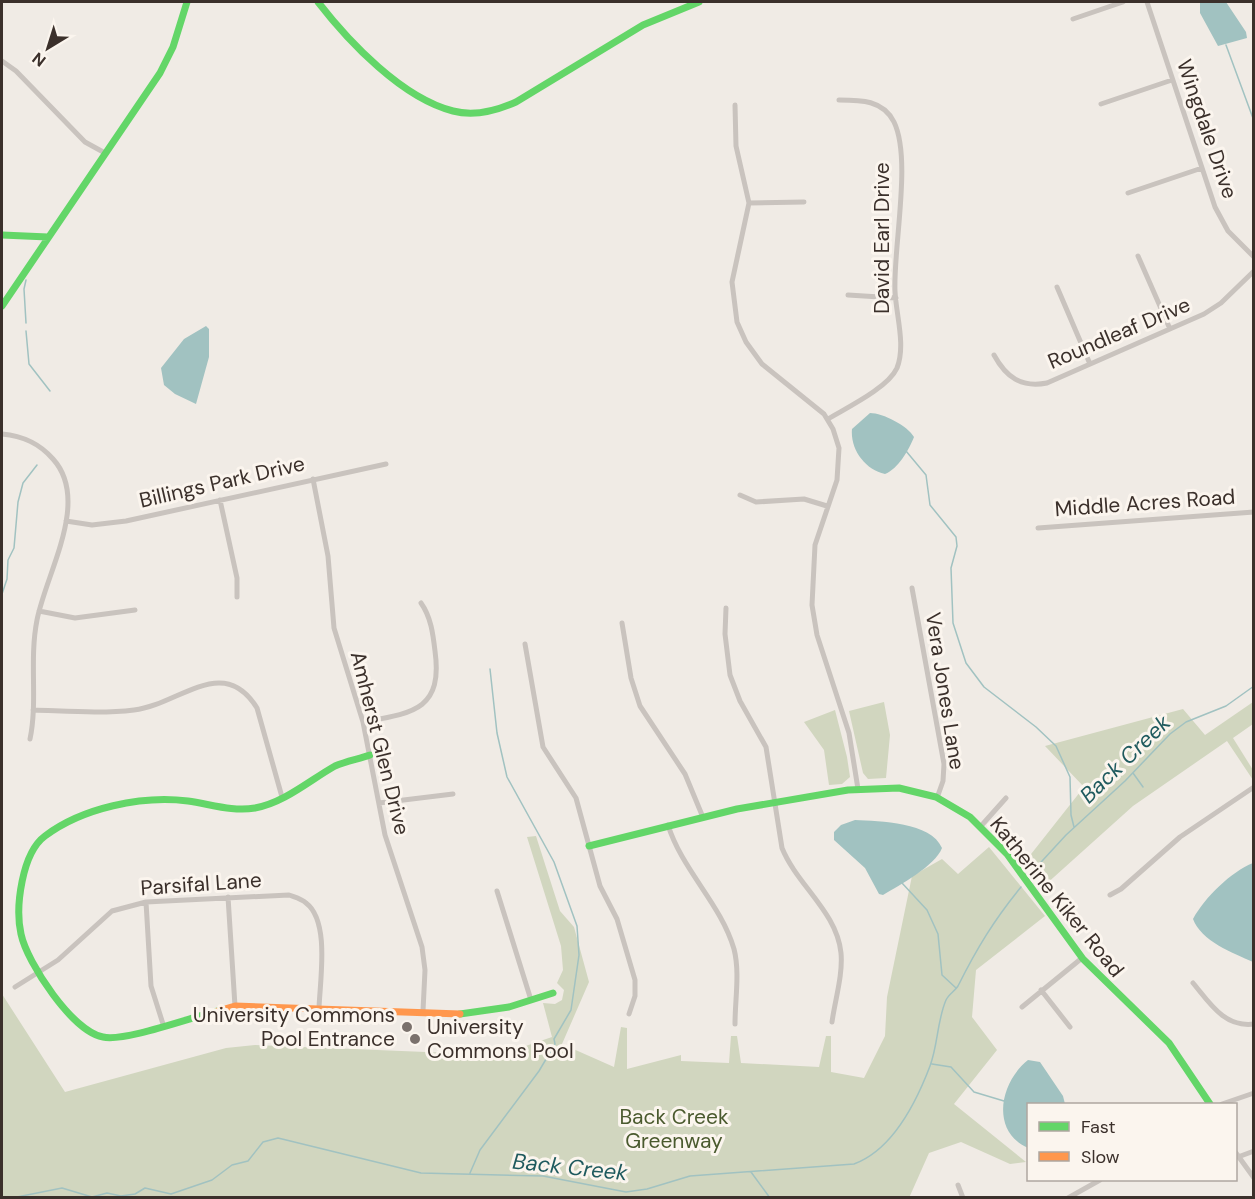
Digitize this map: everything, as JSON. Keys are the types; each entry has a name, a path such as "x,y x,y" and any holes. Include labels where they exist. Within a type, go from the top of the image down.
{"street":[{"path":"2,306 167,60 187,2"},
{"path":"318,2 349,39 407,87 447,110 474,114 496,110 516,102 643,25 699,2"},
{"path":"1073,19 1123,2"},
{"name":"Wingdale Drive","path":"1147,2 1222,223 1254,257"},
{"path":"2,61 16,71 85,142 105,153"},
{"path":"1101,104 1172,80"},
{"name":"David Earl Drive","path":"828,419 882,384 896,369 900,347 896,298 901,198 897,130 890,115 874,103 839,100"},
{"path":"735,105 736,146 749,203 732,282 737,322 746,342 762,364 812,402 828,419 836,438 840,459 837,480 815,545 813,612 817,635 849,733 858,789"},
{"path":"1128,193 1202,168"},
{"path":"749,203 804,202"},
{"path":"2,235 48,237"},
{"path":"1138,256 1170,329"},
{"name":"Roundleaf Drive","path":"994,355 1017,382 1037,385 1213,309 1254,271"},
{"path":"1057,287 1090,363"},
{"path":"848,295 896,298"},
{"path":"2,434 29,440 57,463 69,490 66,521 39,611 32,650 33,710 30,738"},
{"name":"Billings Park Drive","path":"66,521 102,525 386,464"},
{"name":"Amherst Glen Drive","path":"313,479 328,556 334,628 363,722 385,835 422,947 425,970 423,1011"},
{"path":"740,495 756,502 804,499 827,506"},
{"path":"220,500 237,578 237,597"},
{"name":"Middle Acres Road","path":"1038,528 1254,512"},
{"name":"Vera Jones Lane","path":"912,588 944,764 944,781 937,798"},
{"path":"363,722 416,709 435,690 438,676 434,645 428,614 421,603"},
{"path":"726,608 725,634 729,675 740,701 766,747 780,843 786,858 832,924 840,944 840,968 832,1022"},
{"path":"39,611 75,618 135,610"},
{"path":"622,623 631,678 640,706 685,774 702,815"},
{"path":"525,644 541,743 553,766 572,789 600,886 622,932 635,980 635,996 629,1014"},
{"path":"33,710 136,710 168,700 206,683 223,682 240,688 257,708 282,797"},
{"path":"370,755 338,765 282,797 256,808 240,810 185,801 144,801 99,810 59,826 42,838 28,856 18,914 21,936 39,972 73,1020 88,1033 105,1038 235,1006 472,1014 553,993"},
{"name":"Katherine Kiker Road","path":"589,846 702,815 775,800 892,787 937,798 964,813 981,826 1041,896 1082,958 1100,979 1173,1048 1193,1074 1209,1103"},
{"path":"1110,895 1121,889 1180,837 1254,787"},
{"path":"380,803 453,794"},
{"path":"981,826 1006,798"},
{"path":"668,825 677,850 714,910 734,949 735,1024"},
{"path":"497,891 531,1000"},
{"name":"Parsifal Lane","path":"15,987 58,960 112,911 146,902 289,895 306,903 321,928 319,1008"},
{"path":"228,897 235,1006"},
{"path":"146,902 151,986 163,1024"},
{"path":"1022,1007 1082,958"},
{"path":"1193,982 1222,1016 1240,1024 1254,1024"},
{"path":"1041,990 1070,1027"},
{"path":"1225,1103 1254,1093"},
{"path":"1254,1151 1237,1155 1254,1178"},
{"path":"1068,1197 1096,1181"},
{"path":"958,1185 963,1197"}],"green space":[{"path":"884,702 890,735 886,778 868,779 863,773 849,711"},
{"path":"1253,702 1253,724 1233,738 1253,770 1253,780 1227,741 1133,806 1044,886 1024,863 1084,787 1045,746 1183,709 1205,735"},
{"path":"835,710 850,777 842,784 829,785 824,750 804,722"},
{"name":"Back Creek Greenway","path":"536,836 560,911 574,927 589,982 562,1044 614,1067 621,1027 627,1028 627,1069 681,1055 681,1061 729,1063 731,1036 737,1036 741,1063 819,1067 826,1036 831,1036 831,1072 864,1078 885,1036 887,997 912,876 942,859 958,874 989,847 1045,916 976,970 972,1017 997,1050 954,1104 1026,1162 1010,1164 961,1142 929,1153 909,1198 2,1197 2,994 65,1092 226,1048 255,1045 499,1055 552,1037 543,1003 555,1004 562,1000 564,990 557,983 563,970 561,946 527,837"}],"water":[{"path":"1200,2 1226,2 1246,32 1247,38 1218,46 1200,13"},
{"path":"206,326 209,329 209,357 196,404 175,394 164,385 161,368 184,339"},
{"path":"870,413 895,421 914,437 899,464 885,474 871,468 860,458 852,437 852,429"},
{"path":"855,820 891,822 916,828 936,839 942,848 932,862 916,874 883,895 879,894 865,868 834,840 834,832 841,825"},
{"path":"1253,863 1253,962 1210,940 1197,927 1193,919 1204,902 1219,886 1236,872"},
{"path":"1028,1060 1040,1062 1063,1096 1065,1103 1027,1103 1027,1147 1016,1140 1008,1130 1004,1118 1003,1106 1006,1093 1018,1069"}],"waterway":[{"path":"1226,45 1254,121"},
{"path":"26,280 24,289 26,323"},
{"path":"26,331 29,364 50,391"},
{"path":"906,451 926,475 930,505 956,537 957,546 951,568 953,623 966,663 984,687 1036,727 1056,746 1070,777 1071,815 1074,827"},
{"path":"2,594 7,579 8,560 14,548 18,502 23,483 37,465"},
{"path":"470,1173 480,1150 539,1071 555,1044 554,1039 571,1010 579,955 577,926 554,862 507,777 497,733 490,669"},
{"name":"Back Creek","path":"1031,873 1066,835 1125,781 1170,734 1186,722 1226,706 1254,686"},
{"path":"1133,773 1143,787"},
{"path":"902,883 927,910 938,934 942,975 956,988"},
{"name":"Back Creek","path":"12,1198 62,1188 92,1197 107,1193 121,1196 135,1194 145,1188 171,1194 212,1180 232,1165 248,1161 263,1142 278,1138 421,1173 543,1176 626,1192 647,1189 690,1176 854,1164 880,1148 891,1137 910,1110 930,1066 946,1000 958,986 994,923 1021,887"},
{"path":"932,1064 951,1067 974,1092 1004,1101"},
{"path":"751,1172 770,1198"}],"traffic: fast":[{"path":"2,306 160,73 173,47 187,2"},
{"path":"318,2 361,51 396,81 434,104 461,113 493,110 516,102 643,25 699,2"},
{"path":"2,235 48,237"},
{"path":"218,1011 142,1033 113,1038 91,1032 78,1023 65,1010 42,978 32,962 21,934 19,910 22,881 37,844 45,836 76,818 132,802 170,800 230,808 255,808 286,796 335,766 370,755"},
{"path":"589,846 737,809 848,790 899,788 936,797 970,817 1007,854 1083,959 1169,1043 1209,1103"},
{"path":"460,1014 509,1007 553,993"}],"traffic: slow":[{"path":"218,1011 235,1006 460,1014"}],"place":[{"name":"University Commons Pool Entrance","path":"407,1027"},
{"name":"University Commons Pool","path":"415,1039"}]}
